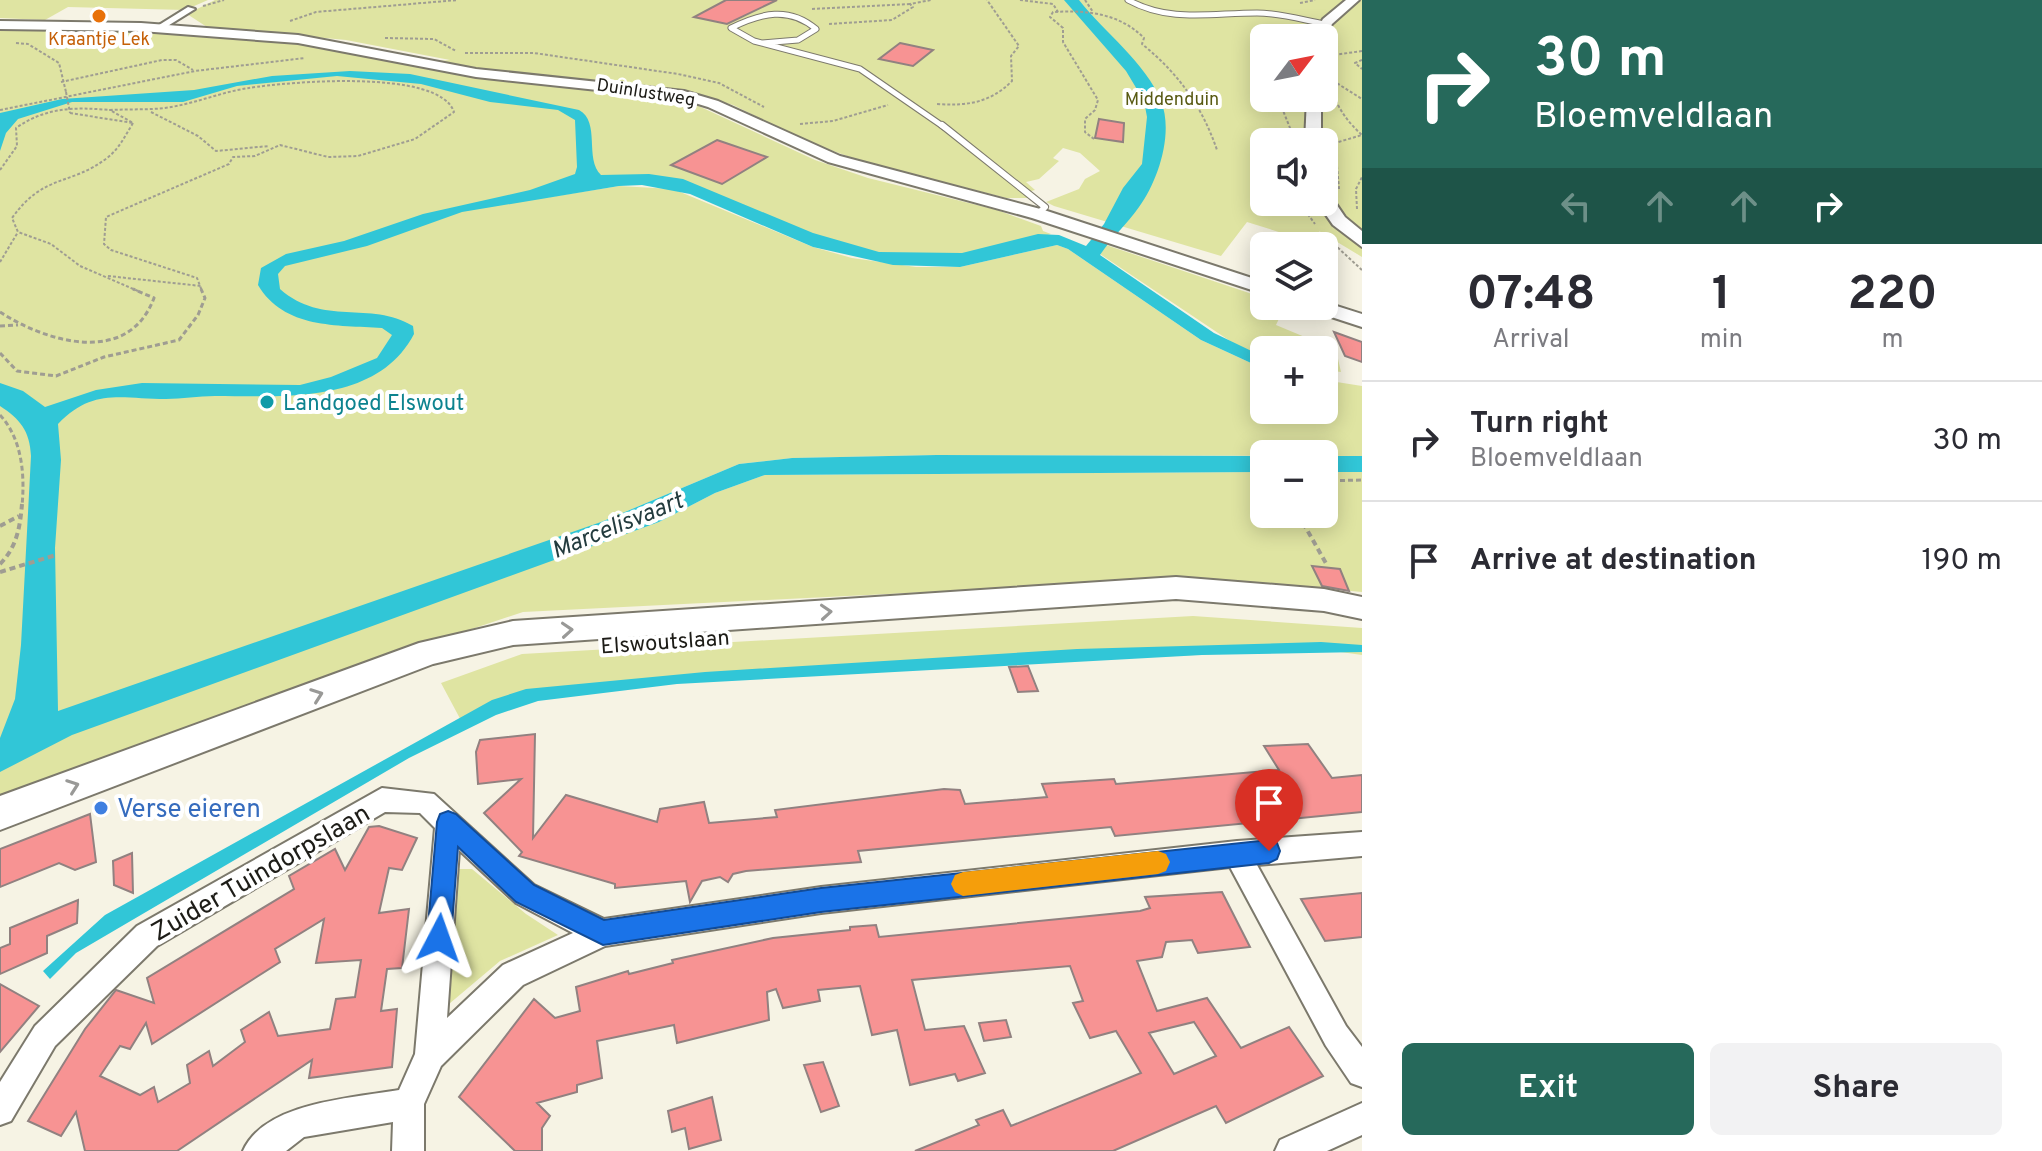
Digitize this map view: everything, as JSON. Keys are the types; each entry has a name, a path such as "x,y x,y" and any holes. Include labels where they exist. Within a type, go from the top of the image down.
{"street":[{"path":"1325,24 1353,0"},
{"path":"163,25 192,8"},
{"name":"Duinlustweg","path":"0,25 141,27 298,39 476,73 666,91 713,104 834,159 1042,210 1091,231 1250,283"},
{"path":"1338,216 1339,221 1362,241"},
{"path":"1338,313 1362,321"},
{"name":"Elswoutslaan","path":"0,813 430,652 513,633 1176,588 1324,600 1362,608"},
{"name":"Zuider Tuindorpslaan","path":"0,1110 45,1036 147,936 382,800 425,802 525,894 603,933"},
{"path":"408,1151 409,1104 430,1055 448,822"},
{"path":"430,1055 513,975 603,933 821,900 1237,854 1362,844"},
{"path":"1237,854 1336,1036 1362,1072"},
{"path":"259,1151 298,1123 409,1104"},
{"path":"1291,1151 1362,1119"}],"lane":[{"path":"1128,0 1191,24"},
{"path":"762,43 806,38 816,31 814,26 799,17 772,13 756,15 731,28 738,35 762,43 860,69 911,103 1042,210"},
{"path":"1170,16 1230,17 1258,13 1325,24"}],"path":[{"path":"192,8 224,0"},
{"path":"302,25 288,21 316,12 458,0"},
{"path":"802,9 910,4 931,0 926,0"},
{"path":"792,123 819,123 873,108 911,103 983,103 1001,94 1012,81 1011,56 1019,46 987,0"},
{"path":"1020,0 1053,4 1058,12"},
{"path":"1085,0 1091,12"},
{"path":"814,26 892,20 913,7 910,4"},
{"path":"1094,139 1085,132 1085,119 1095,110 1098,100 1063,42 1063,28 1050,17 1050,13 1091,12 1134,26 1144,38 1142,44 1169,67 1201,105 1217,150"},
{"path":"375,37 434,39 455,51 467,53 534,53 678,74 719,83 766,108"},
{"path":"4,41 28,44 59,63 70,113 133,123"},
{"path":"1362,51 1334,55 1329,68 1335,82 1362,99"},
{"path":"0,110 195,71 309,57"},
{"path":"61,82 119,72 162,60 176,60 195,71"},
{"path":"1362,60 1355,63 1362,69"},
{"path":"0,170 17,146 16,128 25,121 78,106 145,110 194,103 249,88 347,80 427,91 451,103 454,112 448,121 430,132 361,156 340,159 298,147 216,151 169,119 145,110"},
{"path":"1338,105 1347,124 1362,135 1338,142"},
{"path":"110,110 133,123"},
{"path":"0,312 21,325 77,344 96,343 124,333 143,321 154,298 80,266 51,244 18,232 12,218 21,201 36,187 115,151 133,123"},
{"path":"0,353 17,371 56,376 104,357 179,340 198,315 205,298 197,278 111,250 104,244 102,231 106,217 229,164 233,157 252,157 271,146"},
{"path":"1361,217 1355,199 1362,177"},
{"path":"0,262 18,232"},
{"path":"103,276 201,286"},
{"path":"0,326 21,325"},
{"path":"0,415 9,421 20,443 23,470 20,516 13,549 0,564"},
{"path":"1338,481 1362,480"},
{"path":"0,526 20,516"},
{"path":"1306,528 1327,565"},
{"path":"0,572 56,555"}],"green space":[{"path":"0,0 208,0 185,10 68,7 45,20 0,18"},
{"name":"Middenduin","path":"215,0 1362,0 1362,257 1338,242 1338,232 1279,232 1247,222 1221,256 1054,206 1046,202 1079,189 1085,179 1100,171 1080,153 1063,148 1053,158 1059,161 1039,179 1026,182 1035,190 1024,193 1028,198 1006,198 858,160 806,141 733,105 681,90 467,67 439,61 450,60 346,40 207,27 187,14"},
{"path":"0,27 142,29 294,40 430,65 661,96 692,103 815,160 868,178 997,210 1041,226 1043,231 1051,234 962,261 870,254 823,241 674,180 606,182 544,198 619,186 673,189 813,247 852,258 916,267 960,267 1057,245 1068,249 1201,340 1250,363 1250,424 1338,424 1338,382 1362,386 1362,456 1338,456 1338,440 1250,440 1250,456 937,455 792,458 739,464 601,522 461,591 659,522 715,493 765,475 1250,472 1250,528 1338,528 1338,472 1362,472 1362,592 1228,580 1169,580 523,612 376,661 0,802"},
{"path":"1106,245 1250,293 1250,320 1278,320 1276,325 1302,336 1250,336 1250,352 1242,349 1100,254"},
{"path":"1193,616 1362,628 1362,655 1320,649 685,680 528,700 464,726 441,683 522,654"},
{"path":"458,869 472,869 526,914 558,935 500,961 449,1004 443,997 451,880"}],"water":[{"name":"Marcelisvaart","path":"1064,0 1079,0 1135,61 1154,87 1165,114 1165,142 1152,184 1139,207 1100,255 1214,333 1250,350 1250,363 1201,340 1068,249 1057,245 960,267 893,265 813,247 690,194 642,185 619,186 462,212 367,246 285,266 278,274 280,289 313,307 380,315 413,326 414,334 398,357 377,374 352,385 297,395 96,400 83,404 58,424 61,460 55,548 58,711 601,522 739,464 792,458 937,455 1250,456 1250,472 765,475 715,493 659,522 72,735 0,772 0,738 15,699 21,645 31,456 29,439 23,426 0,406 0,383 23,391 45,407 96,390 142,383 300,385 331,377 377,358 392,335 382,328 313,322 282,310 258,285 261,268 286,254 344,241 423,214 530,190 575,174 577,167 575,120 558,110 490,102 421,84 337,76 237,86 183,102 72,102 18,119 6,133 0,151 0,113 62,99 194,90 272,76 350,71 410,74 579,110 589,123 593,160 601,175 649,174 683,179 813,233 879,252 962,253 1038,234 1059,235 1086,246 1104,224 1123,188 1142,164 1147,117 1144,101 1126,71"},
{"path":"1338,456 1362,456 1362,472 1338,472"},
{"path":"1321,642 1362,645 1362,652 1202,655 677,684 538,701 496,715 409,758 76,953 50,979 43,971 105,915 492,700 526,689 705,672 1077,649"}],"building":[{"path":"726,0 777,0 727,24 694,17"},
{"path":"900,43 933,50 913,66 879,59"},
{"path":"1099,119 1124,123 1123,142 1095,138"},
{"path":"717,140 767,157 722,184 671,165"},
{"path":"1334,332 1362,342 1362,362 1345,356"},
{"path":"1312,566 1340,569 1349,591 1322,586"},
{"path":"1028,666 1038,691 1018,692 1009,667"},
{"path":"535,734 533,838 566,795 657,822 660,809 704,802 709,823 777,817 775,810 944,789 960,790 965,804 1047,797 1042,784 1114,779 1116,784 1279,770 1264,746 1308,744 1332,778 1362,775 1362,812 1115,836 1111,827 858,851 861,862 746,871 733,874 728,882 720,877 702,881 690,902 686,881 615,888 615,884 519,856 522,852 484,813 521,779 478,784 476,752 480,740"},
{"path":"90,814 96,862 75,870 59,863 0,887 0,849"},
{"path":"379,826 417,838 402,870 389,868 379,913 409,909 402,968 387,969 381,1011 397,1009 392,1067 309,1078 312,1060 177,1151 85,1151 76,1112 61,1136 28,1121 85,1029 116,990 154,1003 147,978 294,889 289,876 335,849 345,870 369,827","holes":["324,919 316,963 361,960 355,997 336,999 330,1029 278,1036 269,1012 241,1030 245,1042 213,1066 209,1051 187,1065 190,1083 158,1102 154,1087 140,1095 100,1076 120,1046 130,1049 146,1023 152,1044 280,962 275,949"]},
{"path":"132,853 133,893 114,885 113,861"},
{"path":"1222,892 1250,947 1198,953 1192,940 1166,942 1162,957 1137,961 1157,1011 1207,998 1241,1048 1289,1027 1323,1076 1226,1123 1216,1106 1113,1151 915,1151 979,1125 976,1120 1003,1110 1011,1126 1141,1073 1116,1031 1090,1038 1073,1003 1083,1001 1070,966 912,980 925,1030 964,1026 985,1073 958,1081 955,1074 910,1085 897,1030 872,1035 860,986 818,990 820,1001 783,1008 776,989 767,992 769,1020 677,1043 674,1025 597,1041 602,1078 577,1085 577,1092 537,1103 550,1116 542,1128 542,1151 515,1151 459,1097 534,999 555,1018 580,1011 576,987 628,971 629,974 673,963 672,960 773,938 850,930 850,927 876,925 879,937 1140,911 1150,908 1145,897","holes":["1194,1022 1216,1056 1174,1074 1149,1033"]},
{"path":"1362,893 1362,937 1325,941 1301,899"},
{"path":"78,900 77,923 47,936 47,953 0,974 0,948 10,944 10,928"},
{"path":"0,984 39,1006 0,1052"},
{"path":"1006,1020 1011,1037 984,1041 979,1023"},
{"path":"823,1062 839,1106 821,1112 804,1065"},
{"path":"712,1097 721,1140 689,1149 685,1128 672,1132 668,1111"}],"slow traffic":[{"path":"963,884 1158,862"}],"place":[{"name":"Kraantje Lek","path":"99,16"},
{"name":"Landgoed Elswout","path":"267,402"},
{"name":"Verse eieren","path":"101,808"}],"route":[{"path":"439,938 448,822 525,894 603,933 821,900 1269,851"}]}
